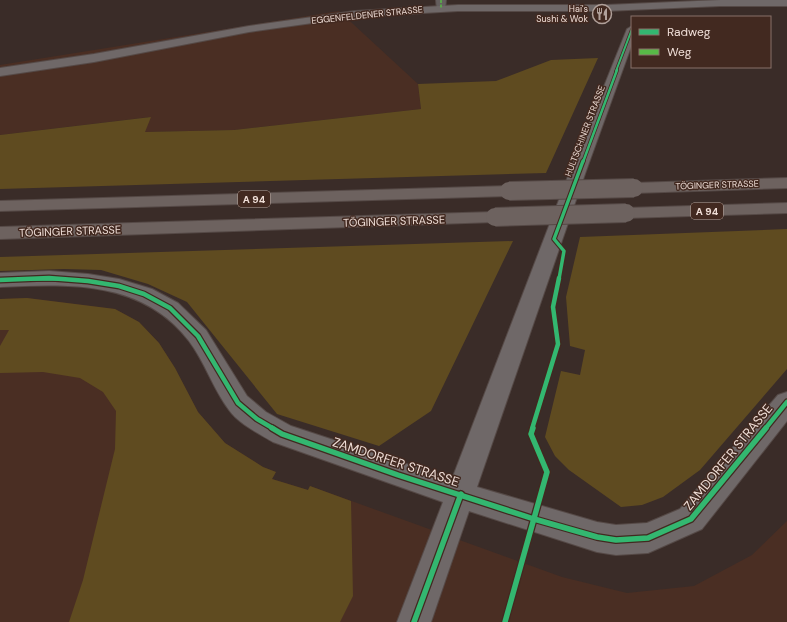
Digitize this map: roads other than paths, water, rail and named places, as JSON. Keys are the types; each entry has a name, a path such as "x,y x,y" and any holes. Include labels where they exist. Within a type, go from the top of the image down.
{"highway":[{"name":"TÖGINGER STRASSE","path":"0,206 787,183"},
{"name":"TÖGINGER STRASSE","path":"0,233 787,208"}],"street":[{"path":"720,0 782,3"},
{"path":"638,16 644,3"},
{"name":"EGGENFELDENER STRASSE","path":"0,72 94,58 249,29 441,4 606,8 644,3 782,3"},
{"name":"HULTSCHINER STRASSE","path":"414,622 578,171 631,32"},
{"name":"ZAMDORFER STRASSE","path":"0,280 49,278 88,281 119,286 144,294 170,308 198,336 238,402 256,419 282,434 398,475 461,494 534,519 597,537 616,540 648,538 691,519 787,402"}],"place":[{"name":"Hai's Sushi & Wok","path":"602,14"}]}
